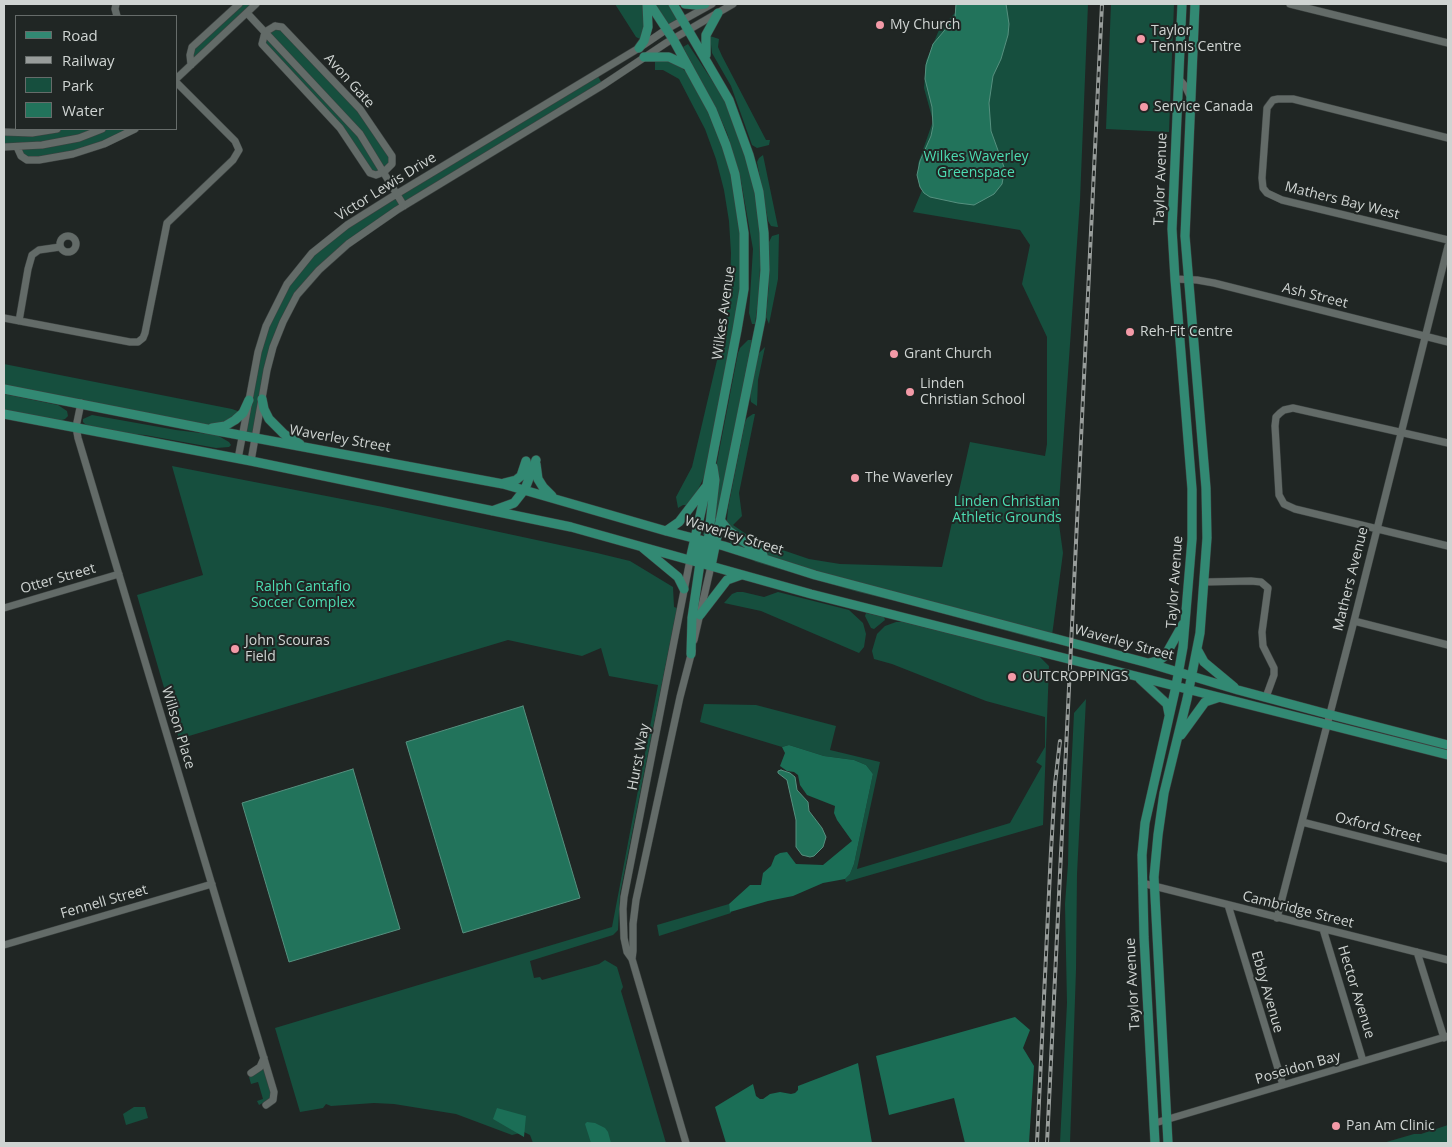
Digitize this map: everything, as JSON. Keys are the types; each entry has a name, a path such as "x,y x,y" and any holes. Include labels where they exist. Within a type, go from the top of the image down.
{"main road":[{"path":"639,48 644,41 648,27 646,4"},
{"name":"Wilkes Avenue","path":"650,4 673,39 712,110 735,174 744,233 744,289 707,486 690,560"},
{"path":"673,4 706,57 729,100 750,155 759,192 764,233 765,270 761,319 720,520 712,543"},
{"path":"685,4 696,6 705,4"},
{"name":"Taylor Avenue","path":"1156,1143 1142,856 1145,823 1179,672 1191,565 1193,503 1174,279 1172,229 1182,4"},
{"name":"Taylor Avenue","path":"1168,1143 1154,887 1164,793 1198,650 1205,582 1207,538 1206,488 1185,226 1195,4"},
{"path":"706,57 706,35 718,14"},
{"path":"644,57 669,57 687,65"},
{"name":"Waverley Street","path":"4,389 525,489 815,575 1448,745"},
{"path":"262,399 264,409 272,423 284,434 304,447"},
{"path":"207,429 225,426 235,420 242,413 249,400"},
{"name":"Waverley Street","path":"4,414 251,461 571,527 740,575 1448,756"},
{"path":"491,511 514,503 525,489 536,460 538,479 543,487 554,497"},
{"path":"711,566 715,480 712,460"},
{"path":"503,484 516,480 521,476 526,461"},
{"path":"666,531 679,522 707,486"},
{"path":"720,520 729,531 773,562"},
{"path":"691,654 692,618 700,563 699,546 695,538"},
{"path":"641,546 678,577 684,590"},
{"path":"700,615 727,580 740,575"},
{"path":"1148,663 1158,662 1165,656 1186,617"},
{"path":"1198,650 1204,662 1238,690"},
{"path":"1138,677 1166,704 1169,715"},
{"path":"1178,739 1203,704 1210,699 1217,698"}],"street":[{"path":"191,65 190,55 192,47 238,4"},
{"path":"178,78 256,4"},
{"path":"667,29 712,4"},
{"path":"673,39 733,4"},
{"path":"1290,4 1448,43"},
{"name":"Avon Gate","path":"246,13 266,32 360,134 404,206"},
{"name":"Avon Gate","path":"266,32 276,26 282,28 360,109 392,156 392,164 384,172"},
{"name":"Victor Lewis Drive","path":"238,459 263,334 287,284 312,253 348,225 397,194 639,48 667,29"},
{"path":"266,32 262,44 340,128 370,173 376,175 384,172"},
{"name":"Victor Lewis Drive","path":"251,461 273,347 297,294 319,270 348,244 404,206 603,85 673,39"},
{"path":"1179,79 1185,86 1191,99"},
{"path":"4,318 130,342 138,342 142,338 145,333 167,224 237,156 239,150 235,141 178,82"},
{"name":"Mathers Bay West","path":"1448,138 1293,99 1273,100 1267,108 1262,178 1263,188 1267,193 1282,200 1448,240"},
{"path":"4,132 49,130"},
{"path":"4,147 42,146 79,138 99,130"},
{"path":"17,147 21,156 28,160 47,159 73,154 104,144 133,130"},
{"name":"Mathers Avenue","path":"1277,918 1448,246"},
{"path":"19,321 32,255 39,250 60,247"},
{"name":"Ash Street","path":"1174,279 1188,279 1214,284 1448,342"},
{"name":"Willson Place","path":"81,403 76,428 264,1058 274,1094 271,1102 266,1105"},
{"path":"1448,444 1293,408 1284,410 1276,417 1279,495 1284,504 1294,509 1448,546"},
{"name":"Hurst Way","path":"686,1143 632,959 627,952 624,938 624,897 690,560"},
{"name":"Hurst Way","path":"632,959 633,918 636,900 680,697 711,566"},
{"name":"Otter Street","path":"4,608 119,574"},
{"path":"1205,582 1262,582 1268,588 1262,632 1263,646 1274,668 1274,676 1266,697"},
{"path":"1354,621 1448,645"},
{"name":"Oxford Street","path":"1302,822 1448,859"},
{"name":"Cambridge Street","path":"1142,883 1448,960"},
{"name":"Fennell Street","path":"4,945 212,884"},
{"name":"Ebby Avenue","path":"1228,905 1282,1085"},
{"name":"Hector Avenue","path":"1324,929 1363,1062"},
{"path":"1417,952 1446,1037"},
{"name":"Poseidon Bay","path":"1154,1123 1446,1037"},
{"path":"251,1073 260,1067 264,1058"}],"green space":[{"path":"239,4 256,4 191,65 192,47"},
{"path":"615,4 647,4 644,41 636,37"},
{"path":"650,4 673,4 683,21 667,29"},
{"path":"956,4 1088,4 1080,200 1058,517 1063,553 1051,643 858,592 756,562 735,548 730,542 726,531 728,508 745,422 753,414 755,414 739,493 742,516 733,525 756,541 809,559 840,564 942,567 970,442 1045,456 1047,444 1047,337 1022,284 1030,245 1020,230 913,212 923,188 918,164 933,121 924,88 926,61 939,30 955,13"},
{"path":"1111,4 1174,4 1169,132 1106,129"},
{"path":"282,28 360,109 392,156 384,172 370,173 340,128 262,39 265,32"},
{"path":"710,36 719,39 718,47 722,56 766,140 770,140 769,145 757,148 752,145 731,86 712,53"},
{"path":"688,44 723,97 740,135 753,183 761,239 759,294 755,324 752,324 749,313 753,249 741,181 727,133 683,47"},
{"path":"666,60 686,72 702,99 720,140 730,169 740,235 742,269 739,302 704,477 688,505 678,508 676,497 692,467 725,326 730,286 731,253 729,221 716,159 705,129 679,79 663,70 655,70 655,61"},
{"path":"596,73 603,85 348,244 297,295 273,347 255,438 243,435 252,378 271,314 312,253 347,225"},
{"path":"133,130 104,144 27,160 17,147 4,147 4,132"},
{"path":"763,155 778,227 771,226 768,221 757,162"},
{"path":"779,234 778,279 769,324 766,317 769,283 769,242 772,236"},
{"path":"748,340 752,340 714,532 712,536 703,535 738,353"},
{"path":"765,347 758,380 757,406 751,402 750,396 758,354"},
{"path":"4,364 232,409 243,413 235,420 207,429 4,389"},
{"path":"4,394 58,405 67,411 68,416 59,421 4,411"},
{"path":"92,415 176,430 217,435 231,445 229,447 216,448 145,435 117,433 87,426 83,419"},
{"name":"Ralph Cantafio Soccer Complex","path":"172,466 383,507 597,553 630,561 673,587 674,607 677,608 620,894 618,930 613,935 530,961 534,978 540,977 542,980 599,964 605,960 617,967 623,987 621,991 666,1143 533,1143 530,1135 524,1132 512,1135 456,1114 394,1104 374,1103 331,1106 326,1104 323,1108 300,1112 275,1028 612,927 658,685 609,676 601,648 582,656 508,640 179,739 137,595 203,575"},
{"path":"737,592 764,597 778,592 849,610 863,623 866,634 864,647 859,653 761,611 724,603 732,594"},
{"path":"866,613 884,617 885,620 874,629 871,628 865,616"},
{"path":"896,622 903,622 1039,656 1049,666 1043,825 846,882 845,879 850,874 854,864 873,774 866,765 854,760 824,756 789,745 782,747 700,722 704,704 756,705 836,726 830,750 880,762 857,869 1010,823 1042,766 1036,762 1045,747 1045,717 986,701 892,664 874,659 872,651 877,634 885,626"},
{"path":"1086,699 1077,874 1070,1143 1060,1143 1067,1003 1065,904 1074,713"},
{"path":"729,904 731,913 659,936 657,925"},
{"path":"266,1069 272,1092 270,1099 259,1105 257,1101 263,1099 258,1082 251,1084 249,1077"},
{"path":"134,1107 145,1107 148,1118 126,1125 123,1114"},
{"path":"1448,1125 1448,1143 1383,1143 1414,1134 1421,1134"}],"shaded area":[{"path":"789,745 824,756 854,760 866,765 873,774 854,864 850,874 845,879 823,883 793,896 730,912 729,904 750,885 761,885 763,873 771,866 775,856 780,853 787,852 796,864 823,865 852,841 837,820 834,813 835,806 807,795 800,785 798,775 780,766 785,753 782,747"},
{"path":"1015,1017 1030,1030 1023,1048 1034,1066 1029,1143 965,1143 954,1098 889,1115 876,1056"},
{"path":"858,1063 872,1143 726,1143 715,1107 753,1084 756,1096 760,1099 780,1092 791,1094 798,1090 798,1086"},
{"path":"497,1108 526,1116 524,1137 493,1119"},
{"path":"587,1122 595,1123 605,1128 611,1143 591,1143 585,1124"}],"water":[{"path":"956,4 1006,4 1009,24 1001,59 993,76 989,103 991,131 1004,167 1002,184 994,194 974,205 930,197 920,187 917,175 933,126 932,107 925,79 926,65 933,44 955,18"},
{"path":"523,706 580,898 463,933 406,742"},
{"path":"353,769 400,929 289,962 242,803"},
{"path":"781,770 795,777 797,790 808,802 809,811 822,828 826,837 823,847 814,856 802,855 796,847 796,820 787,780 778,773"}],"railway":[{"path":"1047,1143 1102,4"},
{"path":"1037,1143 1051,851 1060,741"}],"place":[{"name":"My Church","path":"880,25"},
{"name":"Taylor Tennis Centre","path":"1141,39"},
{"name":"Service Canada","path":"1144,107"},
{"name":"Reh-Fit Centre","path":"1130,332"},
{"name":"Grant Church","path":"894,354"},
{"name":"Linden Christian School","path":"910,392"},
{"name":"The Waverley","path":"855,478"},
{"name":"John Scouras Field","path":"235,649"},
{"name":"OUTCROPPINGS","path":"1012,677"},
{"name":"Pan Am Clinic","path":"1336,1126"}],"park label":[{"name":"Wilkes Waverley Greenspace","path":"976,166"},
{"name":"Linden Christian Athletic Grounds","path":"1007,510"}]}
